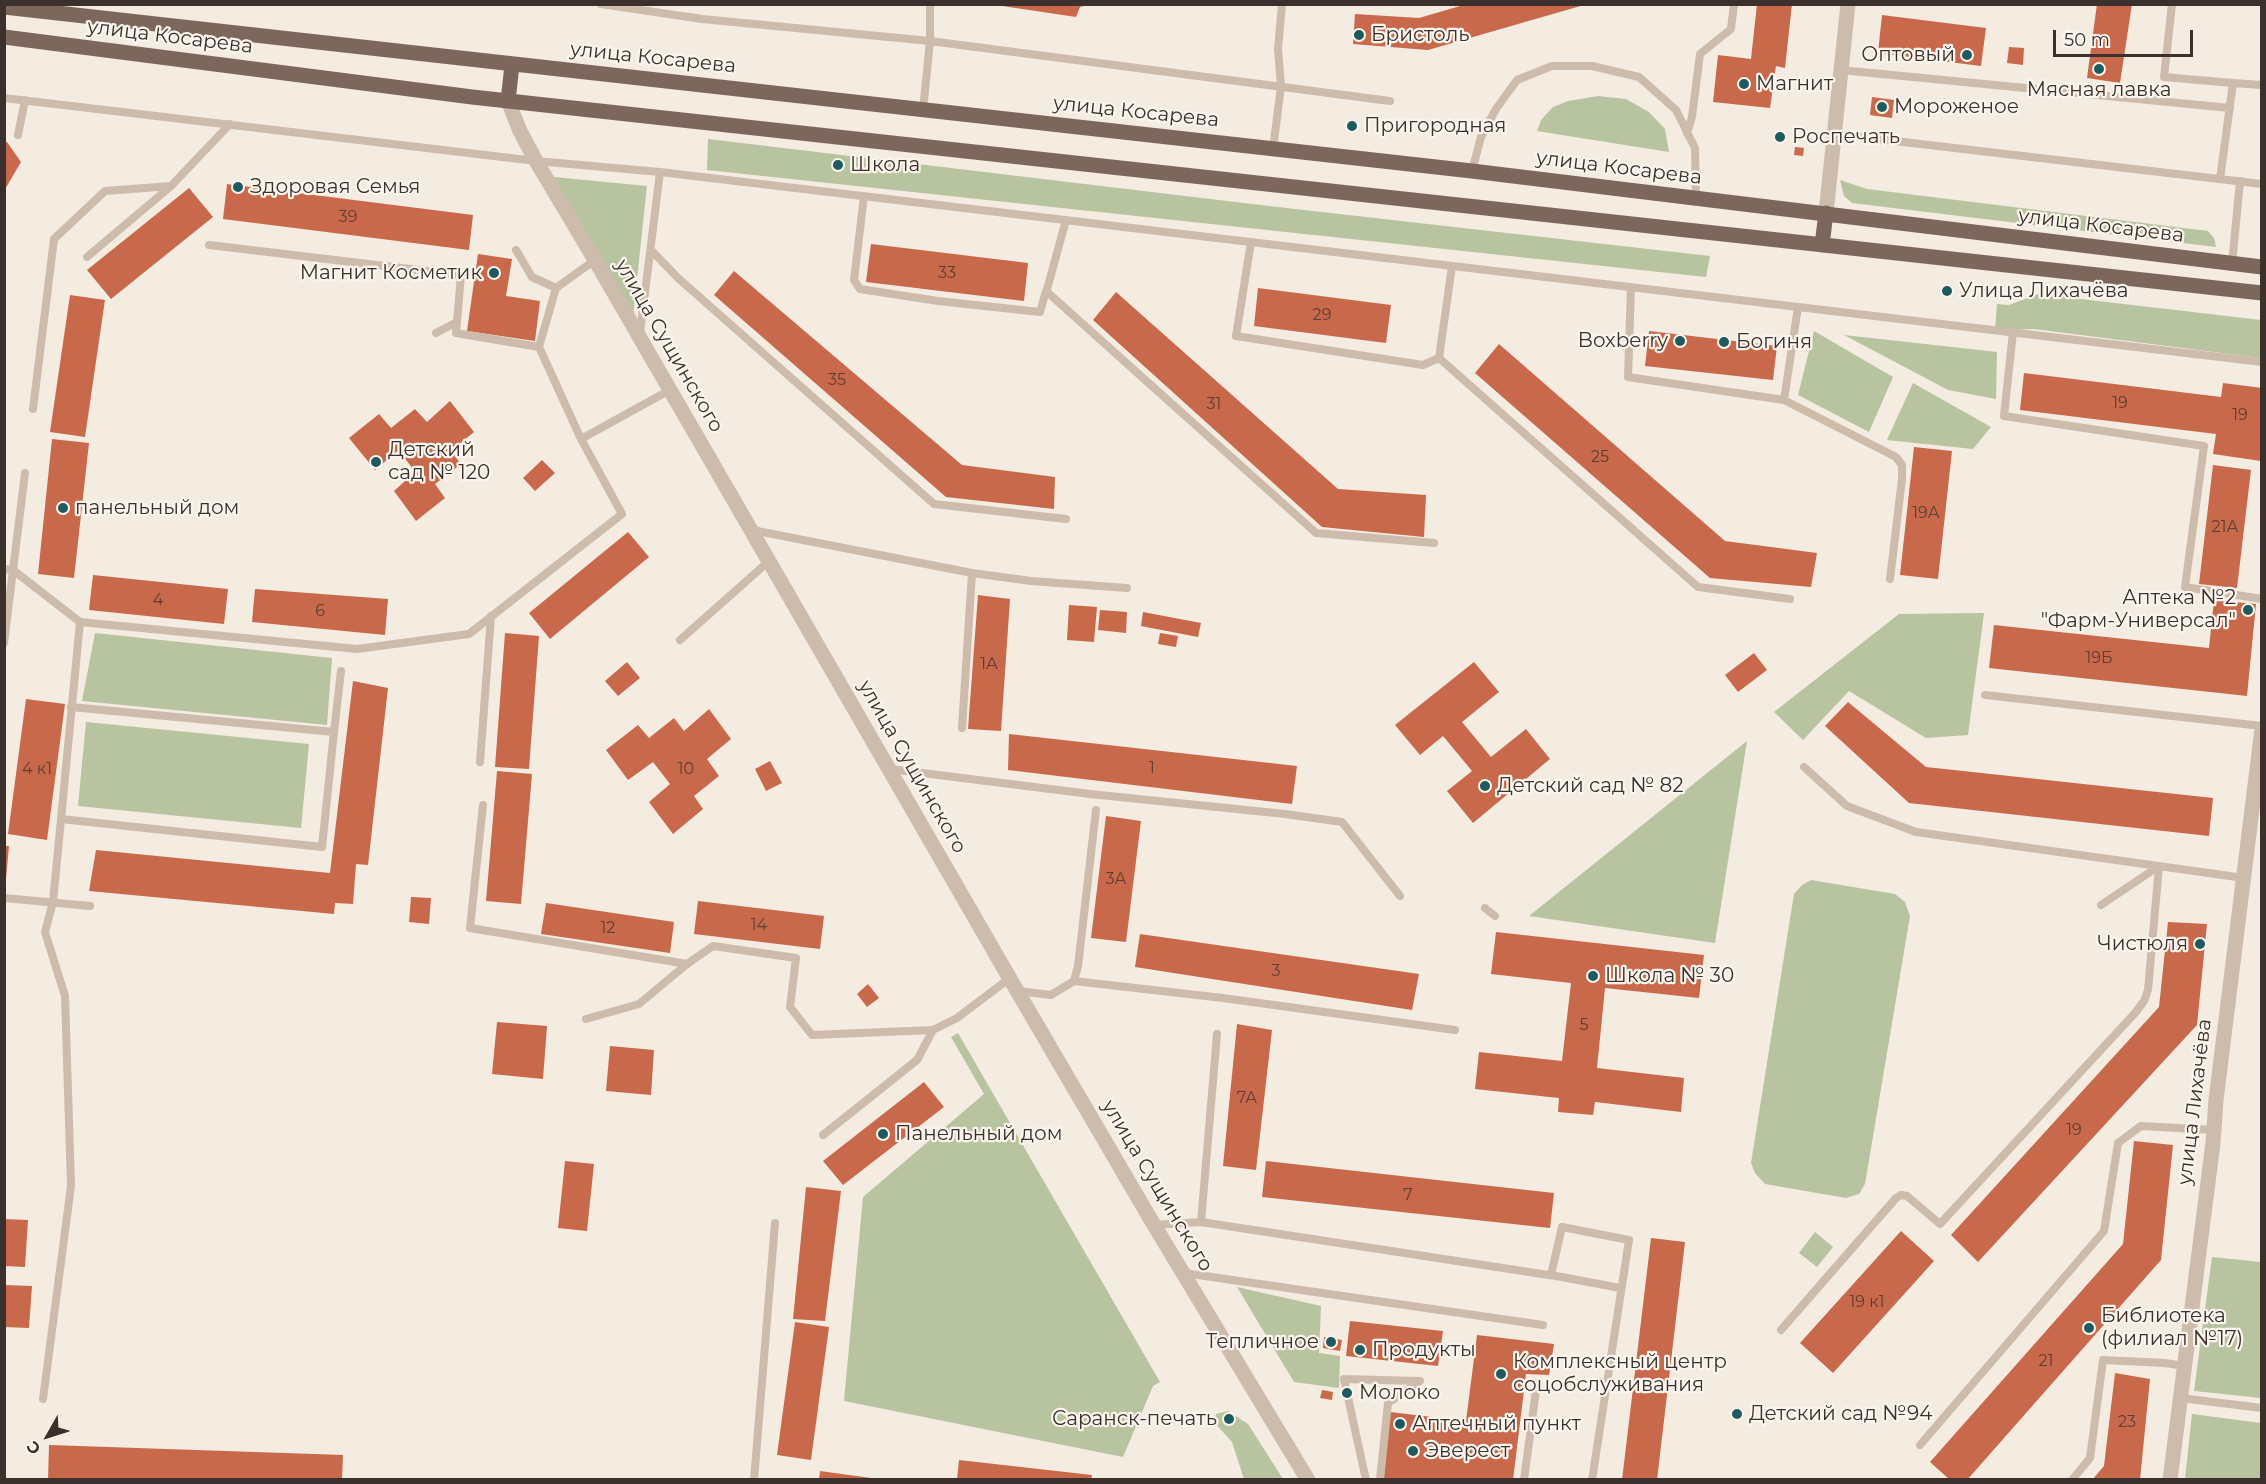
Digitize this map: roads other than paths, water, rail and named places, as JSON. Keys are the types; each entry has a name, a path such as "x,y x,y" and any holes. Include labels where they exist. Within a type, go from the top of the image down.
{"main road":[{"name":"улица Косарева","path":"4,8 1273,148 2262,267"},
{"name":"улица Косарева","path":"4,37 508,101 2262,293"},
{"name":"улица Сущинского","path":"508,101 512,65"},
{"path":"1822,245 1826,213"}],"street":[{"path":"1826,213 1848,4"},
{"name":"улица Сущинского","path":"508,101 520,131 536,161 1014,985 1154,1225 1308,1479"},
{"name":"улица Лихачёва","path":"2170,1479 2262,728"}],"lane":[{"path":"923,110 930,41 930,4"},
{"path":"1273,148 1281,86 1278,49 1282,4"},
{"path":"1687,133 1692,117 1700,54 1731,29 1734,4"},
{"path":"2172,4 2164,77 2262,85"},
{"path":"603,5 702,19 930,41 1390,101"},
{"path":"1472,171 1481,137 1517,80 1551,66 1592,66 1640,77 1676,110 1695,148 1696,199"},
{"path":"1841,70 2230,108"},
{"path":"2220,179 2233,83"},
{"path":"4,98 536,161 660,172 2262,362"},
{"path":"18,135 25,100"},
{"path":"87,256 171,186 230,124"},
{"path":"1835,134 2262,184"},
{"path":"639,337 660,172"},
{"path":"2232,264 2240,181"},
{"path":"33,409 54,239 105,191 171,186"},
{"path":"864,196 854,280 860,289 938,302 1040,312 1066,220"},
{"path":"1251,242 1236,336 1423,365 1439,357"},
{"path":"209,245 461,275 456,333 539,347"},
{"path":"516,250 532,277 556,288"},
{"path":"651,250 678,278 934,504 1066,519"},
{"path":"9,569 80,622 357,649 469,634 622,514 581,439 539,347 556,288 595,260"},
{"path":"1439,357 1452,266"},
{"path":"1631,287 1628,377 1784,400 1896,457 1902,465 1902,479 1890,579"},
{"path":"1046,291 1316,533 1434,543"},
{"path":"1784,400 1797,307"},
{"path":"436,333 457,322"},
{"path":"2013,332 2004,416 2204,446 2186,587 2262,599"},
{"path":"1439,357 1698,587 1790,598"},
{"path":"581,439 670,390"},
{"path":"4,643 9,569 25,473"},
{"path":"751,530 972,573 1030,581 1127,588"},
{"path":"680,640 769,561"},
{"path":"962,728 972,573"},
{"path":"480,762 491,616"},
{"path":"43,1399 71,1186 65,996 45,932 53,902 80,622"},
{"path":"61,819 322,847 341,671"},
{"path":"1985,694 2262,728"},
{"path":"71,707 334,732"},
{"path":"1804,767 1847,806 1916,832 2244,878"},
{"path":"889,769 1342,822 1400,896"},
{"path":"483,805 470,928 687,964"},
{"path":"1074,981 1078,966 1095,810"},
{"path":"2101,905 2159,866"},
{"path":"1781,1330 1896,1198 1901,1195 1907,1196 1940,1224 2139,1007 2148,990 2159,866"},
{"path":"4,898 90,906"},
{"path":"1485,908 1495,916"},
{"path":"586,1019 639,1004 687,964 713,946 796,958 790,1007 812,1035 933,1030 1014,985 1051,995 1074,981 1223,998 1455,1030"},
{"path":"823,1135 917,1060 933,1030"},
{"path":"1201,1222 1216,1034"},
{"path":"1920,1445 2104,1230 2118,1143 2141,1126 2214,1130"},
{"path":"754,1479 775,1222"},
{"path":"1154,1225 1201,1222 1551,1275 1620,1288"},
{"path":"1551,1275 1562,1227 1629,1240 1592,1479"},
{"path":"1184,1273 1544,1324"},
{"path":"2072,1479 2090,1458 2103,1360 2184,1366"},
{"path":"1366,1479 1344,1379 1420,1381 1388,1403 1380,1479"},
{"path":"1524,1479 1537,1383"},
{"path":"2180,1398 2262,1408"}],"place":[{"name":"Бристоль","path":"1359,35"},
{"name":"Оптовый","path":"1967,55"},
{"name":"Мясная лавка","path":"2099,69"},
{"name":"Магнит","path":"1744,84"},
{"name":"Мороженое","path":"1882,107"},
{"name":"Пригородная","path":"1352,126"},
{"name":"Роспечать","path":"1780,137"},
{"name":"Школа","path":"838,165"},
{"name":"Здоровая Семья","path":"238,187"},
{"name":"Магнит Косметик","path":"494,273"},
{"name":"Улица Лихачёва","path":"1947,291"},
{"name":"Boxberry","path":"1680,341"},
{"name":"Богиня","path":"1724,342"},
{"name":"Детский сад № 120","path":"376,462"},
{"name":"панельный дом","path":"63,508"},
{"name":"Аптека №2 \"Фарм-Универсал\"","path":"2248,610"},
{"name":"Детский сад № 82","path":"1485,786"},
{"name":"Чистюля","path":"2200,944"},
{"name":"Школа № 30","path":"1593,976"},
{"name":"Панельный дом","path":"883,1134"},
{"name":"Библиотека (филиал №17)","path":"2089,1328"},
{"name":"Тепличное","path":"1331,1342"},
{"name":"Продукты","path":"1360,1350"},
{"name":"Комплексный центр соцобслуживания","path":"1501,1374"},
{"name":"Молоко","path":"1347,1393"},
{"name":"Детский сад №94","path":"1737,1414"},
{"name":"Саранск-печать","path":"1229,1419"},
{"name":"Аптечный пункт","path":"1400,1424"},
{"name":"Эверест","path":"1413,1451"}]}
